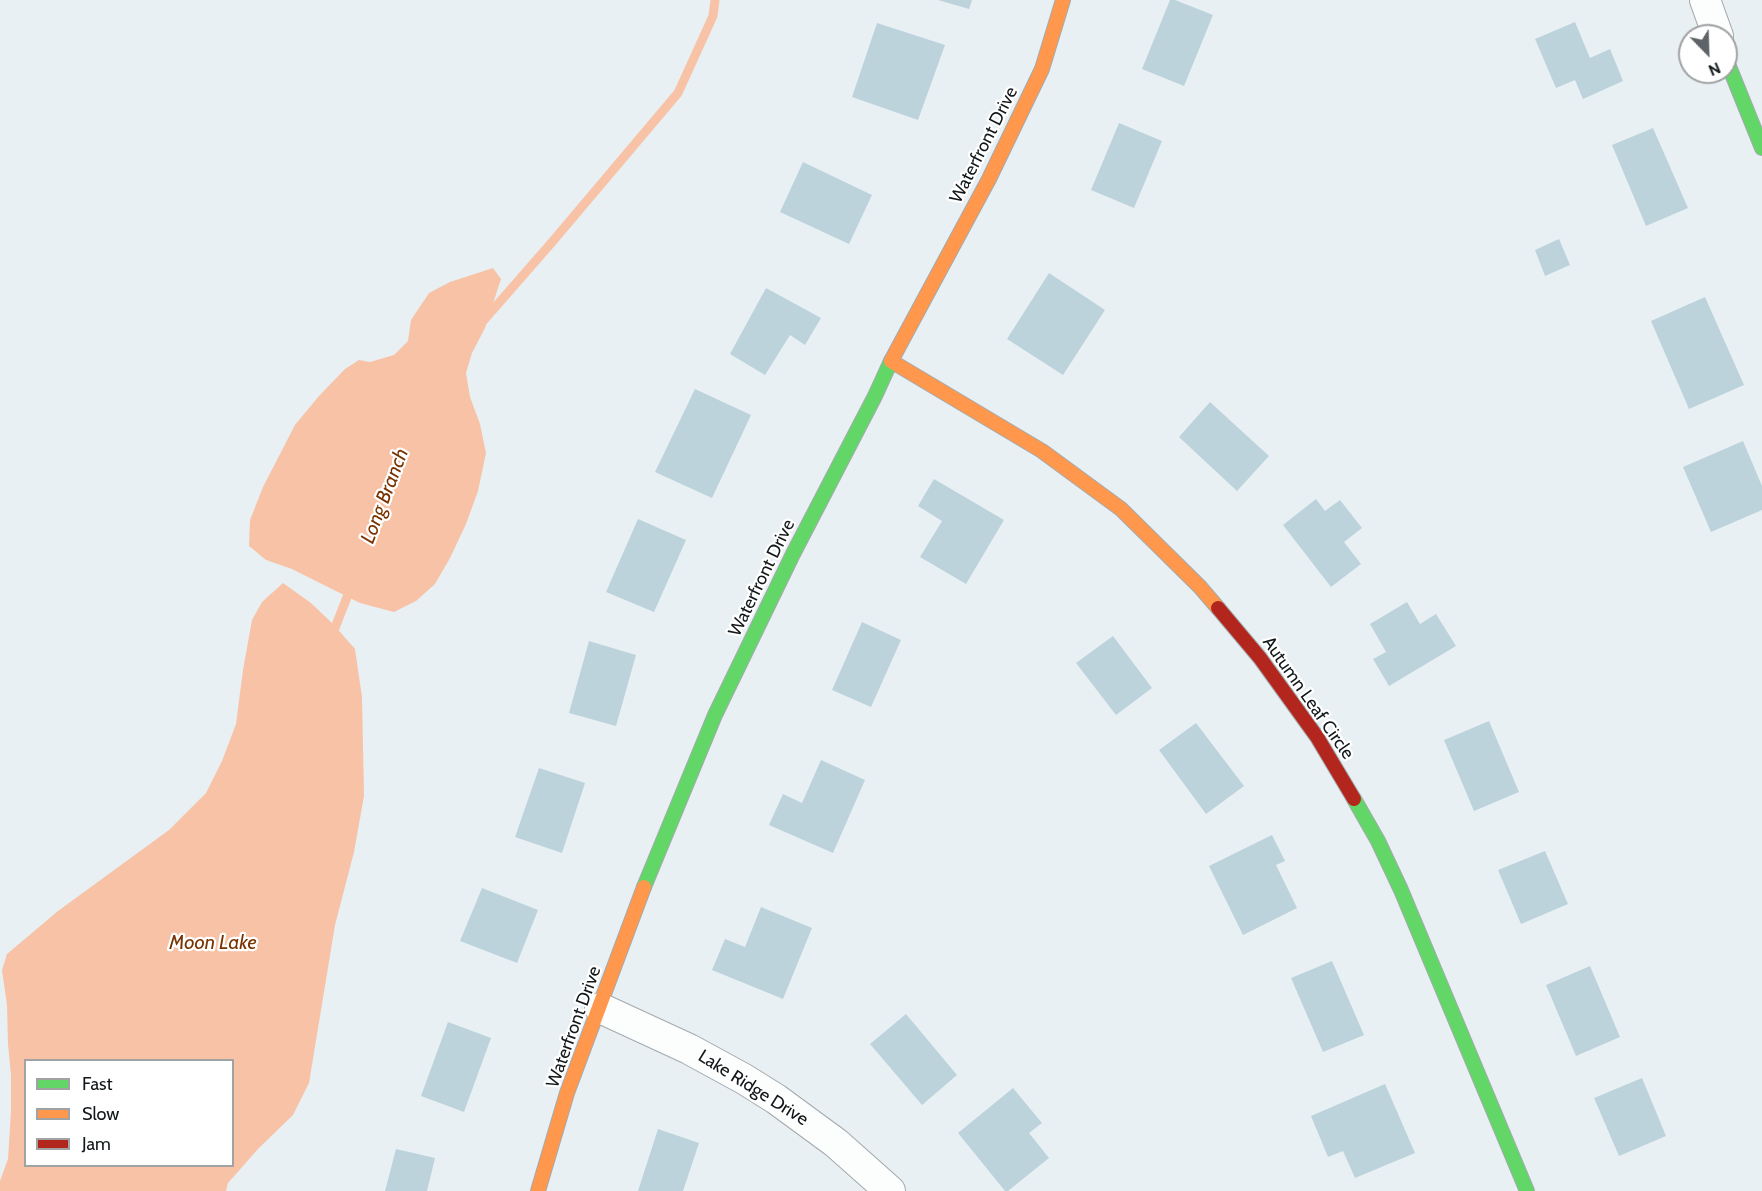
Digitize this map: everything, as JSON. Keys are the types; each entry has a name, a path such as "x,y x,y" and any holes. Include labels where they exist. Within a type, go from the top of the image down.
{"street":[{"name":"Waterfront Drive","path":"538,1191 567,1093 656,856 715,715 793,554 891,361 989,179 1042,69 1064,0"},
{"path":"1705,0 1714,24"},
{"path":"1736,84 1762,148"},
{"name":"Autumn Leaf Circle","path":"891,361 1042,452 1121,509 1200,587 1260,658 1317,737 1378,841 1401,890 1527,1191"},
{"name":"Lake Ridge Drive","path":"600,1008 689,1049 744,1079 795,1112 836,1143 890,1191"}],"water":[{"path":"493,268 501,279 485,328 472,353 466,373 470,397 480,424 486,453 478,491 466,524 435,584 416,601 394,612 360,603 292,569 266,560 249,546 250,520 263,487 295,425 319,396 345,369 359,360 370,362 394,355 408,341 411,320 429,293 450,282"},
{"name":"Moon Lake","path":"283,583 311,603 355,649 362,697 364,796 354,852 335,925 309,1083 293,1115 258,1149 228,1183 226,1191 0,1191 0,1181 8,1159 11,1111 7,1005 2,970 7,954 58,911 169,830 206,793 222,761 236,724 252,620 262,602"}],"building":[{"path":"938,0 972,0 969,9"},
{"path":"1170,0 1213,15 1184,86 1142,69"},
{"path":"1575,22 1590,58 1610,49 1623,81 1583,99 1575,80 1556,88 1535,39"},
{"path":"877,23 945,45 918,120 852,97"},
{"path":"1119,123 1162,141 1134,208 1091,190"},
{"path":"1653,128 1688,208 1646,226 1612,145"},
{"path":"803,162 872,195 849,244 780,212"},
{"path":"1559,239 1570,265 1545,276 1535,250"},
{"path":"1049,273 1105,310 1063,375 1007,339"},
{"path":"766,288 821,318 805,345 790,335 765,375 730,354"},
{"path":"1705,297 1744,385 1689,409 1651,321"},
{"path":"695,389 751,415 712,498 655,472"},
{"path":"1210,402 1269,456 1237,491 1179,437"},
{"path":"1743,441 1762,486 1762,510 1711,532 1683,467"},
{"path":"934,479 1004,520 966,584 920,557 942,521 918,506"},
{"path":"1316,499 1325,511 1340,500 1362,528 1344,542 1361,564 1331,587 1283,525"},
{"path":"638,519 686,540 654,612 606,592"},
{"path":"1407,602 1420,624 1436,614 1456,646 1389,686 1373,659 1386,652 1370,624"},
{"path":"862,622 901,640 871,707 832,690"},
{"path":"1113,636 1152,688 1116,715 1076,663"},
{"path":"589,641 636,655 616,726 569,713"},
{"path":"1489,721 1519,792 1474,811 1444,740"},
{"path":"1196,723 1244,786 1206,814 1159,750"},
{"path":"821,760 865,780 833,853 769,825 783,794 802,803"},
{"path":"539,768 585,783 562,853 515,837"},
{"path":"1272,835 1285,861 1276,865 1297,908 1243,935 1209,866"},
{"path":"1545,851 1568,904 1521,924 1498,870"},
{"path":"482,888 538,910 517,963 460,941"},
{"path":"761,907 812,928 783,999 712,970 725,939 745,947"},
{"path":"1332,961 1364,1035 1323,1052 1291,978"},
{"path":"1590,966 1620,1037 1576,1056 1546,985"},
{"path":"906,1014 957,1075 922,1105 870,1044"},
{"path":"448,1022 491,1038 464,1112 421,1096"},
{"path":"1642,1078 1666,1136 1619,1156 1594,1098"},
{"path":"1385,1084 1415,1153 1355,1178 1343,1151 1328,1157 1311,1116"},
{"path":"1013,1088 1042,1123 1029,1133 1049,1158 1008,1191 1005,1191 958,1133"},
{"path":"658,1129 699,1143 683,1191 638,1191"},
{"path":"396,1149 435,1158 427,1191 385,1191"}],"waterway":[{"name":"Long Branch","path":"484,320 678,93 713,16 715,0"},
{"name":"Long Branch","path":"331,638 351,587"}],"traffic: fast":[{"path":"1736,84 1762,148"},
{"path":"644,887 715,715 793,554 891,361"},
{"path":"1354,799 1378,841 1401,890 1527,1191"}],"traffic: slow":[{"path":"891,361 989,179 1042,69 1063,0"},
{"path":"891,361 1042,451 1121,509 1200,587 1218,608"},
{"path":"538,1191 567,1093 644,887"}],"traffic: jam":[{"path":"1218,608 1260,658 1317,737 1354,799"}]}
